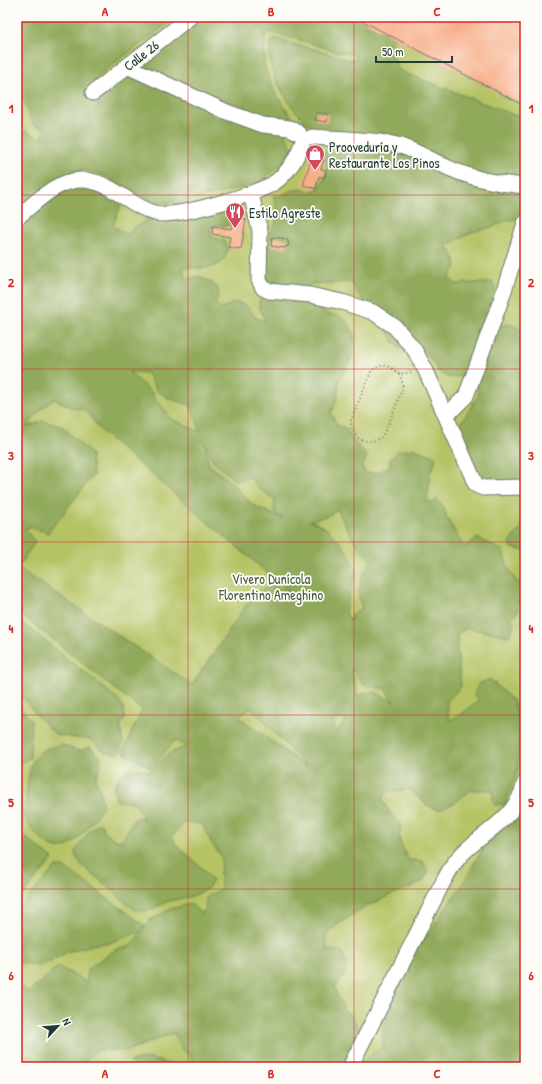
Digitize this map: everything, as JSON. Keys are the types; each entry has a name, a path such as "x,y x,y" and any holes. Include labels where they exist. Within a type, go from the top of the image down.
{"street":[{"name":"Calle 26","path":"93,93 190,17"},
{"path":"127,66 227,112 263,125 290,128 305,137 365,140 399,145 452,170 510,185 525,186"},
{"path":"17,218 50,191 70,181 80,180 103,183 143,209 157,214 193,210 251,194 268,186 282,176 294,160 305,137"},
{"path":"251,194 260,231 259,280 263,288 269,291 310,295 342,302 373,312 395,327 414,349 426,371 476,485 483,488 525,487"},
{"path":"446,416 466,396 502,297 525,223"},
{"path":"350,1067 454,863 463,853 506,818 521,796 525,782"}],"path":[{"path":"384,365 394,368 399,374 403,384 402,390 383,435 376,440 365,441 360,439 351,426 351,420 371,372 375,368 384,365"},
{"path":"399,374 426,371"}],"green space":[{"name":"Vivero Dunícola Florentino Ameghino","path":"17,17 355,17 525,106 525,1067 17,1067"},
{"path":"17,17 177,17 105,70 89,88 87,100 94,97 126,72 285,132 292,149 282,164 264,179 249,186 179,203 152,201 103,175 82,170 66,176 17,213 17,134 27,131 41,140 42,135 47,130 33,125 25,104 17,89"},
{"path":"197,17 356,17 393,37 393,55 395,63 400,71 514,115 525,115 525,220 507,220 493,227 472,232 447,245 455,260 456,267 449,278 456,284 493,282 496,295 469,378 459,376 448,378 437,370 426,352 417,344 407,352 398,347 394,343 385,326 358,294 351,282 311,284 305,289 267,281 264,273 267,244 270,232 276,222 276,205 273,196 280,196 290,191 300,189 309,192 318,189 327,172 324,152 331,147 332,135 319,132 310,126 297,112 284,94 271,66 270,42 277,38 288,43 318,50 349,60 356,59 355,54 337,52 298,39 268,32 265,36 264,65 275,93 296,123 248,115 140,66 144,58 170,39 181,37 181,29"},
{"path":"83,186 104,192 114,197 121,205 113,226 128,235 132,229 151,218 220,209 227,212 230,221 228,226 211,226 211,237 225,241 228,249 223,261 209,268 182,267 187,279 198,276 211,282 218,288 219,295 215,303 221,309 236,302 247,306 256,318 265,321 259,306 259,300 265,295 278,298 289,303 298,300 317,303 325,314 339,316 347,321 355,335 354,352 339,381 337,400 331,413 337,425 346,428 350,436 367,457 362,466 365,473 376,473 390,466 390,459 398,451 414,449 435,456 435,463 429,474 430,481 427,501 434,503 437,499 440,501 449,522 464,547 478,538 503,551 508,568 517,582 525,583 525,601 517,602 518,612 511,618 514,627 509,636 467,628 457,634 461,687 447,701 449,720 462,713 479,698 474,695 478,684 490,679 514,702 520,727 518,770 505,804 494,805 492,790 471,790 454,803 439,810 428,806 410,790 388,791 382,800 389,811 401,824 399,839 408,860 423,861 428,872 424,880 412,887 363,908 338,924 326,936 327,950 342,951 346,963 346,971 334,988 344,1010 354,1019 358,1028 343,1067 192,1067 191,1056 183,1051 174,1033 126,1051 96,1050 80,1067 17,1067 17,990 21,988 29,992 58,967 87,983 87,969 115,950 131,946 142,931 109,943 96,944 67,952 39,966 17,962 17,910 56,867 64,867 144,925 143,930 150,920 169,910 190,903 200,913 205,911 206,897 221,889 220,873 222,857 212,844 202,824 185,822 172,837 176,845 203,869 213,881 208,888 193,896 169,901 147,911 135,910 82,865 76,857 75,852 89,831 99,823 102,825 103,831 117,841 123,839 133,821 138,817 144,819 135,802 117,801 113,789 120,775 132,768 150,771 168,754 186,747 175,740 151,768 123,752 142,710 17,611 17,224 47,200 73,188","holes":["129,372 147,373 157,391 170,399 190,405 201,432 172,419 151,392","54,399 73,408 85,410 101,431 290,592 272,585 254,594 192,685 18,568 35,542 25,529 30,527 48,533 93,475 91,454 63,427 43,421 27,427 39,411","205,442 213,461 235,481 250,477 260,490 275,499 274,512 283,519 253,505 231,482 209,465","337,509 353,539 371,561 360,584 359,595 362,608 352,614 350,621 345,611 357,568 332,533 310,521 329,515","351,668 364,685 385,689 394,702 377,693 364,693 358,696","251,707 306,767 239,717","347,718 337,732 333,720"]},
{"path":"510,324 525,332 525,482 489,483 479,476 458,426 478,396 477,377 496,327"},
{"path":"525,514 525,551 512,548 510,543 513,537 522,529 521,520"},
{"path":"17,619 118,699 123,707 125,719 120,725 123,743 118,754 106,752 91,740 56,735 39,718 22,696 17,694"},
{"path":"17,705 31,720 30,758 17,765"},
{"path":"62,745 79,751 90,747 100,757 101,766 95,779 100,789 103,806 74,842 69,846 58,848 47,844 32,830 26,816 26,801 31,765 44,750"},
{"path":"17,794 21,800 23,808 23,824 17,827"},
{"path":"521,814 525,815 525,1067 359,1067 365,1060 383,1046 382,1018 419,947 462,885 486,843"},
{"path":"17,831 53,859 17,902"},
{"path":"148,1058 180,1067 136,1067 130,1062"}],"building":[{"path":"355,17 525,17 525,106 393,37"},
{"path":"316,112 328,114 327,122 315,120"},
{"path":"312,156 324,160 321,169 326,170 324,178 319,176 316,189 303,185"},
{"path":"233,217 246,219 241,249 228,247 230,237 212,234 213,226 231,229"},
{"path":"272,237 287,239 289,245 284,248 271,246"}],"place":[{"name":"Prooveduría y Restaurante Los Pinos","path":"315,171"},
{"name":"Estilo Agreste","path":"235,229"}]}
